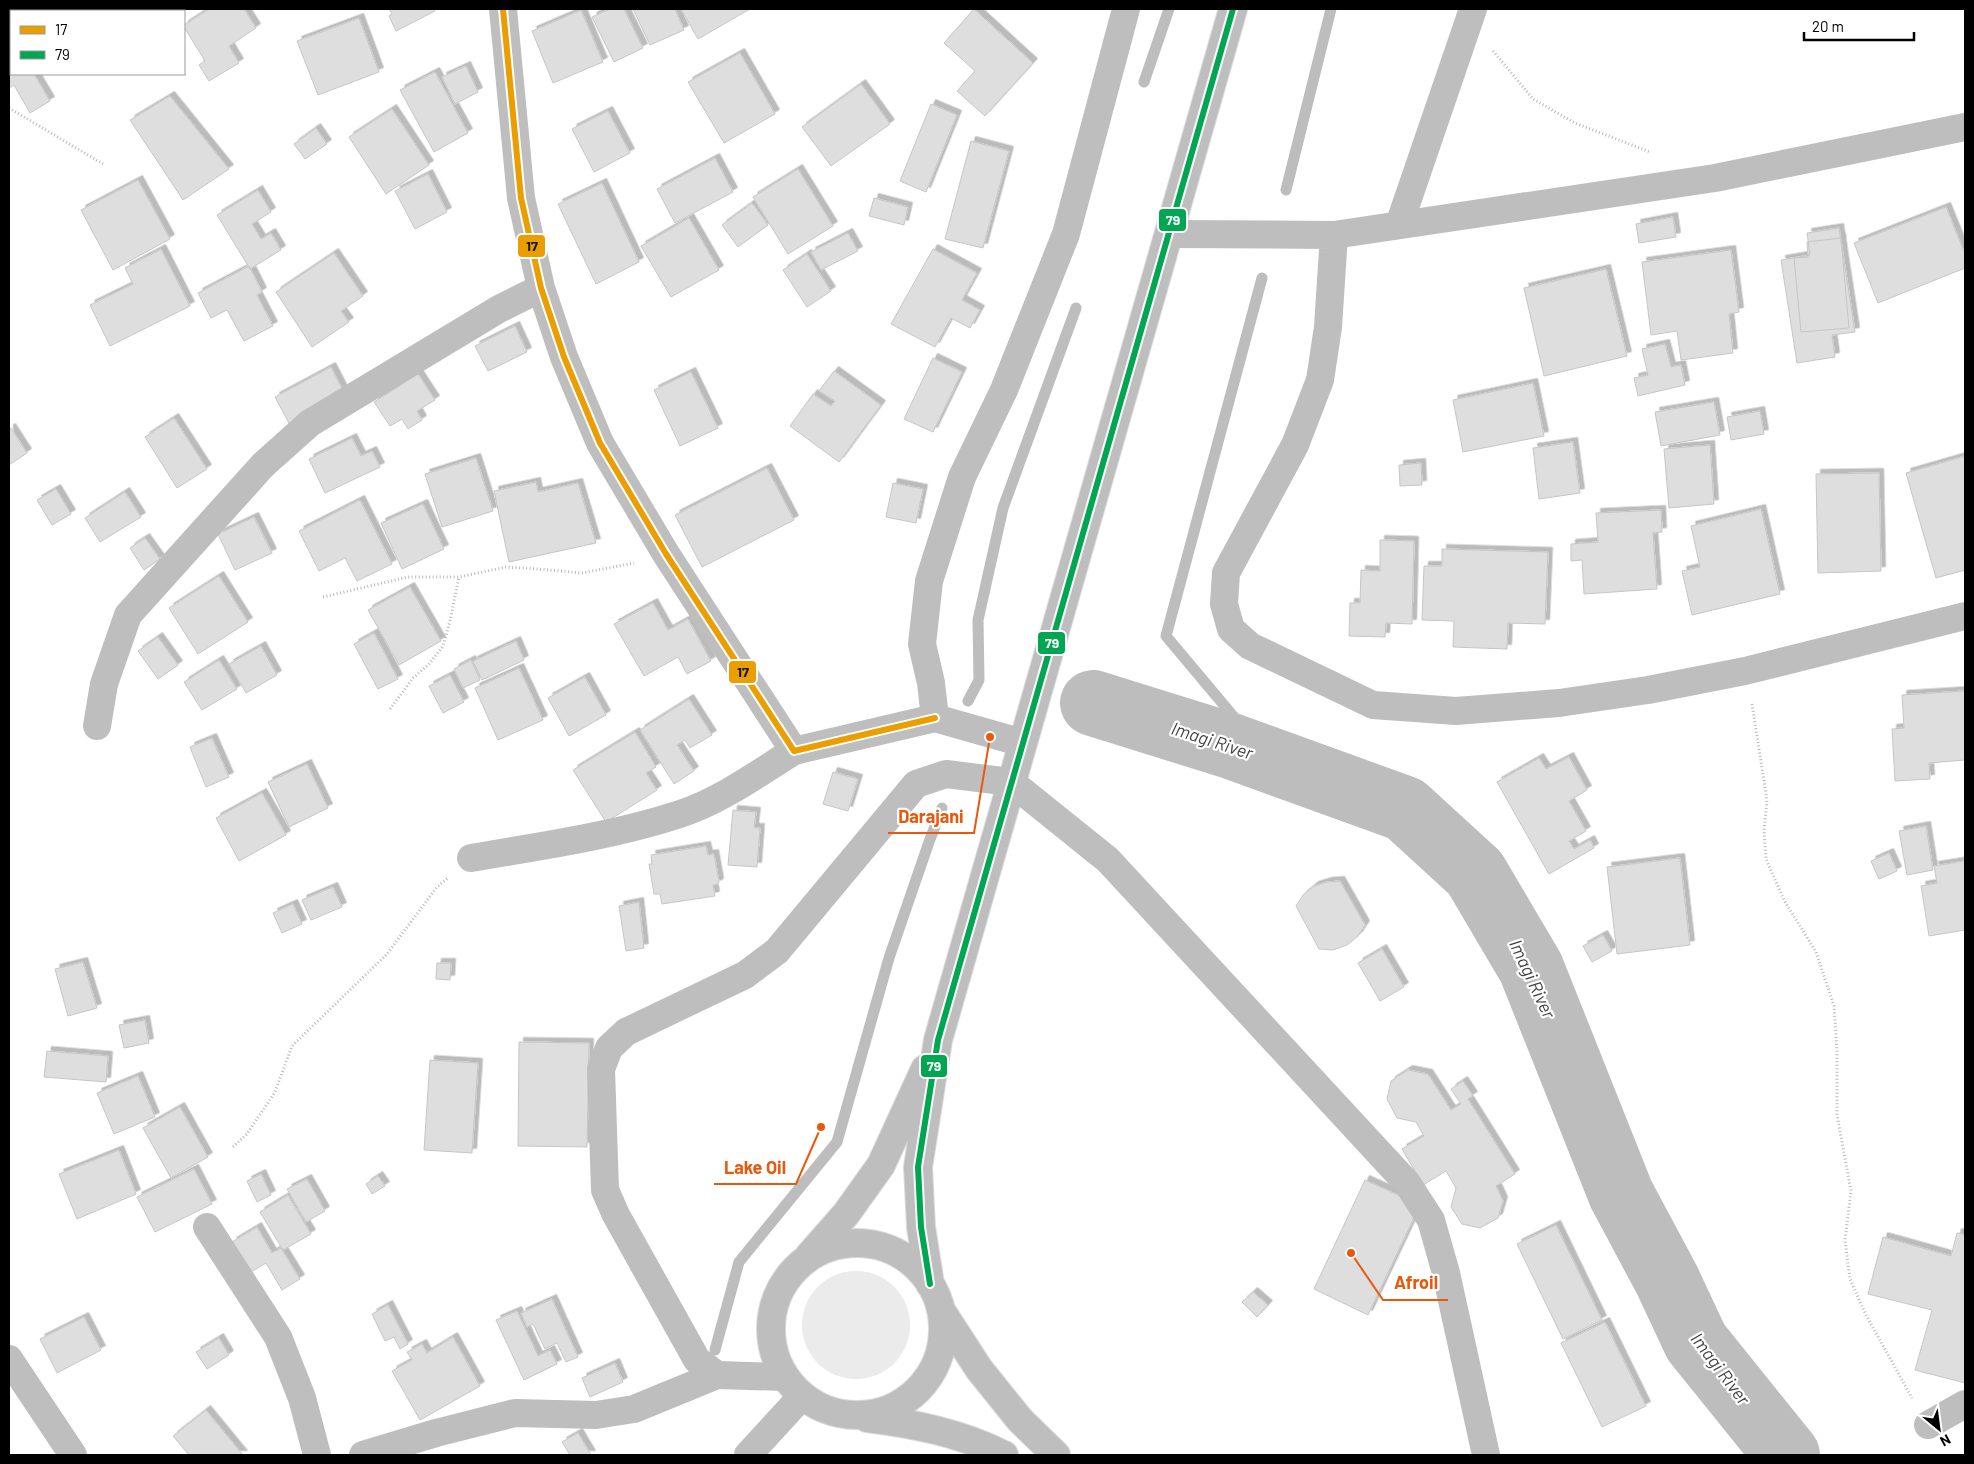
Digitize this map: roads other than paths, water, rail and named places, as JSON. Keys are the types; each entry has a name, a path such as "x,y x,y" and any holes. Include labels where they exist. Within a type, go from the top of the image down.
{"main road":[{"path":"504,9 513,121 522,198 540,288 564,357 600,443 666,554 794,751"},
{"path":"935,718 922,644 929,581 962,477 1004,390 1066,234 1126,9"},
{"path":"1056,1455 1020,1420 979,1369 942,1312 930,1284 921,1227 918,1167 938,1040 1233,9"},
{"path":"1399,225 1471,14"},
{"path":"1169,234 1334,235 1715,178 1965,127"},
{"path":"1334,235 1328,327 1320,380 1296,445 1226,573 1224,604 1231,630 1250,646 1372,705 1456,711 1559,703 1648,690 1745,671 1965,616"},
{"path":"98,726 104,684 128,615 263,465 310,423 499,309 540,288"},
{"path":"471,858 606,834 681,814 732,791 794,751 935,718 1023,743"},
{"path":"793,1386 717,1375 697,1360 616,1215 605,1190 601,1069 610,1048 626,1032 745,975 777,950 916,784 946,774 1012,782 1108,860 1407,1183 1431,1220 1446,1273 1486,1455"},
{"path":"938,1040 881,1164 846,1214 807,1259 790,1275 780,1291 773,1308 771,1338 774,1353 793,1386 828,1410 846,1415 905,1423 948,1432 1004,1455"},
{"path":"207,1227 278,1338 302,1398 317,1455"},
{"path":"807,1259 828,1249 851,1244 874,1245 904,1258 915,1266 930,1284"},
{"path":"846,1415 869,1414 892,1408 912,1395 933,1370 940,1352 943,1336 942,1312"},
{"path":"9,1359 72,1455"},
{"path":"363,1455 436,1433 515,1413 596,1415 634,1409 717,1375"},
{"path":"748,1455 793,1386"},
{"path":"1928,1425 1965,1404"}],"waterway":[{"path":"1144,82 1169,9"},
{"path":"1286,190 1331,9"},
{"path":"1231,746 1239,723 1166,636 1262,278"},
{"path":"968,701 979,680 978,620 1003,508 1076,308"},
{"name":"Imagi River","path":"1093,703 1231,746 1405,809 1475,873 1531,968 1621,1194 1667,1280 1696,1342 1787,1455"},
{"path":"715,1350 739,1262 837,1142 889,958 942,808"}],"place":[{"name":"Darajani","path":"990,737"},
{"name":"Lake Oil","path":"821,1127"},
{"name":"Afroil","path":"1351,1253"}]}
